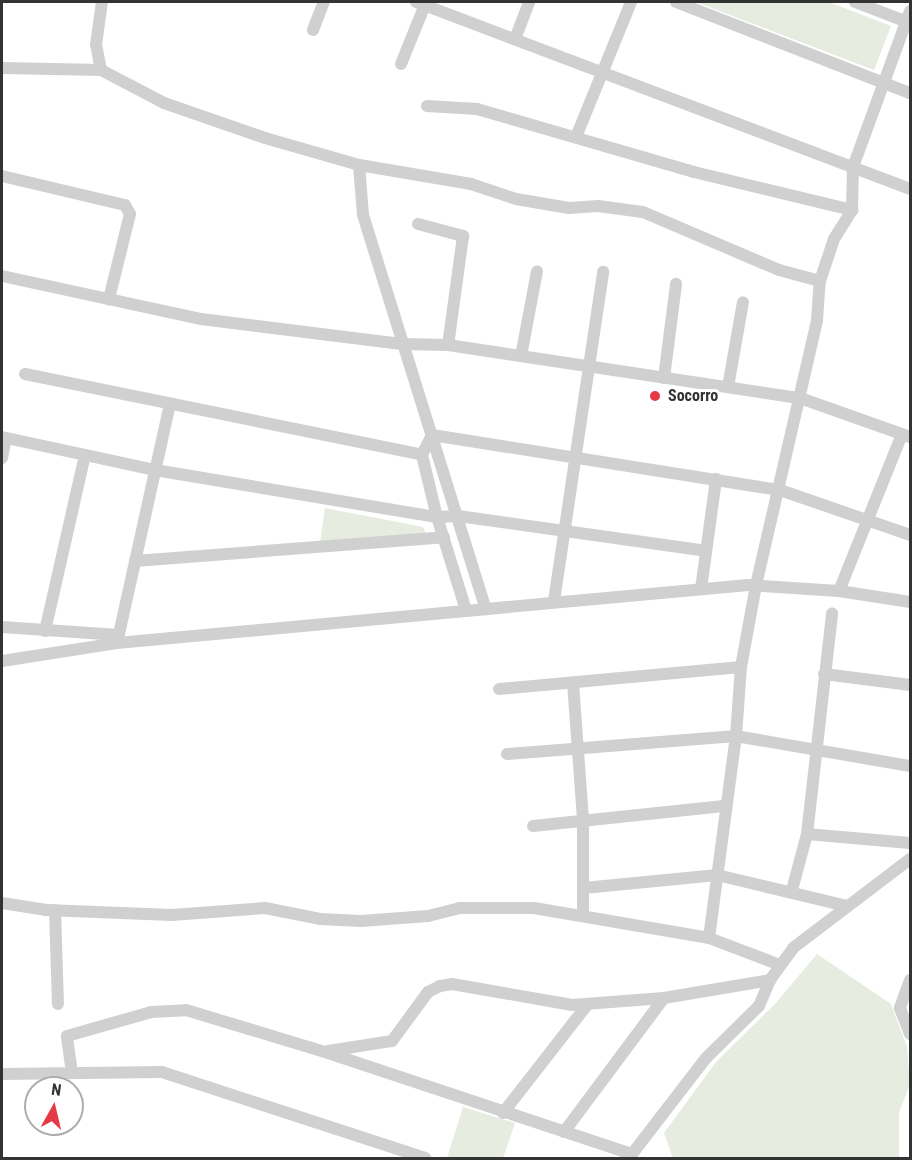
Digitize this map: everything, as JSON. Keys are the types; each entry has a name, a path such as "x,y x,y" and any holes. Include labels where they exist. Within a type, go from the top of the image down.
{"street":[{"path":"101,70 96,45 102,2"},
{"path":"313,30 324,2"},
{"path":"514,39 529,2"},
{"path":"576,137 631,2"},
{"path":"676,2 910,93"},
{"path":"709,938 724,806 736,736 741,667 756,585 780,490 817,320 820,281 834,239 852,210 853,167 909,18 855,2"},
{"path":"401,64 422,3 910,189"},
{"path":"2,68 101,70 164,104 359,165 471,184 537,202 643,212 778,270 820,281"},
{"path":"427,106 477,109 694,172 852,210"},
{"path":"359,165 363,215 401,344 486,609"},
{"path":"2,176 125,205 130,214 109,299"},
{"path":"418,224 456,231 464,239 448,345"},
{"path":"521,356 537,271"},
{"path":"554,601 603,272"},
{"path":"2,276 201,319 401,344 448,345 800,398 906,436 867,520 839,591"},
{"path":"664,378 676,284"},
{"path":"728,387 743,302"},
{"path":"25,374 422,455"},
{"path":"118,639 170,404"},
{"path":"432,435 422,455 437,517 466,610"},
{"path":"432,435 780,490 910,535"},
{"path":"2,458 4,438 156,470 437,517 458,516 706,551"},
{"path":"45,631 85,455"},
{"path":"701,589 716,479"},
{"path":"135,561 444,537"},
{"path":"2,661 118,639 402,620 466,610 554,601 756,585 839,591 910,602"},
{"path":"792,890 807,834 832,613"},
{"path":"2,627 118,639"},
{"path":"499,689 741,667"},
{"path":"824,674 910,685"},
{"path":"573,683 576,750 583,818 583,915"},
{"path":"507,754 736,736 815,752 910,766"},
{"path":"533,826 583,818 724,806"},
{"path":"807,834 910,843"},
{"path":"72,1073 68,1036 173,1009 325,1052 631,1156 706,1058 759,1006 770,980 793,948 910,859"},
{"path":"584,888 717,875 792,890 847,906"},
{"path":"2,903 55,910 172,915 266,908 320,919 361,921 484,907 583,915 709,938 780,965"},
{"path":"55,910 58,1004"},
{"path":"325,1052 392,1041 428,992 440,986 452,984 572,1005 663,998 770,980"},
{"path":"910,980 900,1008 910,1034"},
{"path":"564,1132 663,998"},
{"path":"503,1113 588,1004"},
{"path":"2,1074 162,1072 425,1158"}],"shaded area":[{"path":"696,2 829,2 891,26 874,70"},
{"path":"325,508 418,526 424,528 426,536 319,550"},
{"path":"817,954 891,1004 907,1047 910,1085 899,1112 899,1158 673,1158 664,1133 716,1062 775,1004"},
{"path":"463,1107 515,1123 503,1158 447,1158"}],"place":[{"name":"Socorro","path":"655,396"}]}
